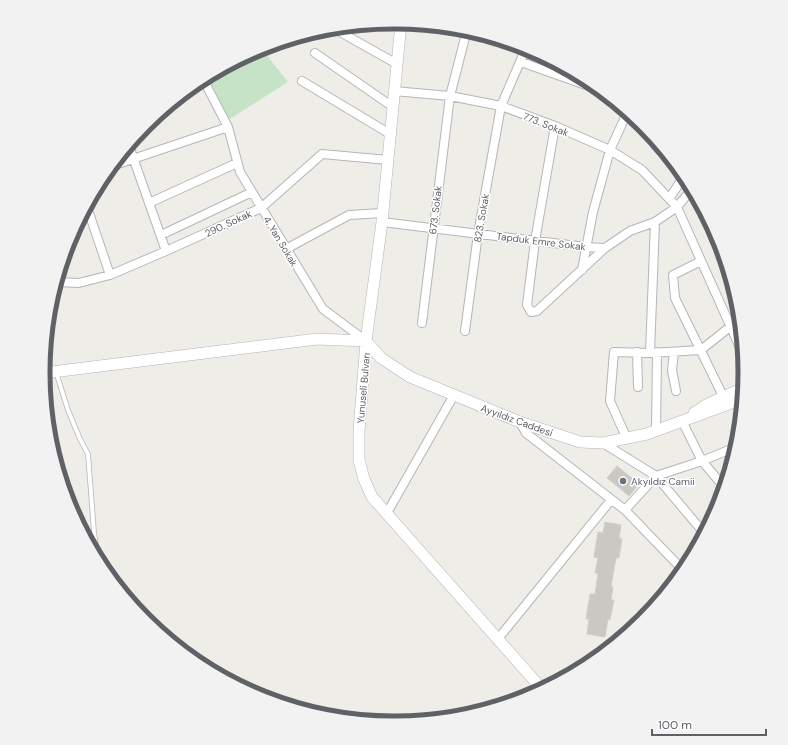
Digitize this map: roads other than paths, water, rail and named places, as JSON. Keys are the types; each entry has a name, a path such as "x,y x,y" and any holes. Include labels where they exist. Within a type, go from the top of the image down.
{"main road":[{"name":"Yunuseli Bulvarı","path":"401,29 382,217 366,341 359,431 359,460 364,479 372,497 538,684"},
{"path":"50,372 317,340 366,341"},
{"name":"Ayyıldız Caddesi","path":"366,341 381,358 410,377 520,422 580,442 602,443 656,431 736,401"},
{"name":"Ayyıldız Caddesi","path":"682,421 706,405 737,390"}],"street":[{"path":"342,33 397,64"},
{"name":"673. Sokak","path":"422,323 450,96 465,37"},
{"path":"315,52 393,107"},
{"name":"823. Sokak","path":"465,331 478,234 501,106 524,54"},
{"path":"521,62 564,74"},
{"path":"302,81 390,134"},
{"name":"4. Yan Sokak","path":"206,85 228,127 237,162 252,192 323,309 366,341"},
{"name":"773. Sokak","path":"394,91 450,96 501,106 555,126 610,150 642,170 676,207 736,337"},
{"path":"582,270 593,212 610,150 625,118"},
{"path":"555,126 535,241 527,305 531,312 537,311 605,248 630,231 655,222 676,207 687,195"},
{"path":"121,163 228,127"},
{"path":"131,152 166,251"},
{"name":"290. Sokak","path":"62,282 79,284 110,275 261,208 322,154 388,160"},
{"path":"149,203 237,162"},
{"path":"669,199 680,182"},
{"path":"161,235 252,192"},
{"path":"90,215 110,275"},
{"name":"Tapduk Emre Sokak","path":"286,249 349,215 382,217 433,228 478,234 605,248"},
{"path":"655,222 653,353 656,431"},
{"path":"702,261 673,275 675,298 723,396"},
{"path":"627,438 610,401 614,352 653,353 701,350 734,323"},
{"path":"637,352 638,386"},
{"path":"674,352 672,370 676,391"},
{"path":"387,513 454,395"},
{"path":"682,421 702,461 719,482"},
{"path":"520,422 526,433 625,510 678,566"},
{"path":"602,443 656,476 700,528"},
{"path":"625,510 656,476 702,461 729,450"},
{"path":"497,640 611,500"}],"lane":[{"path":"56,372 68,410 88,454 95,541"}],"place":[{"name":"Akyıldız Camii","path":"623,481"}]}
